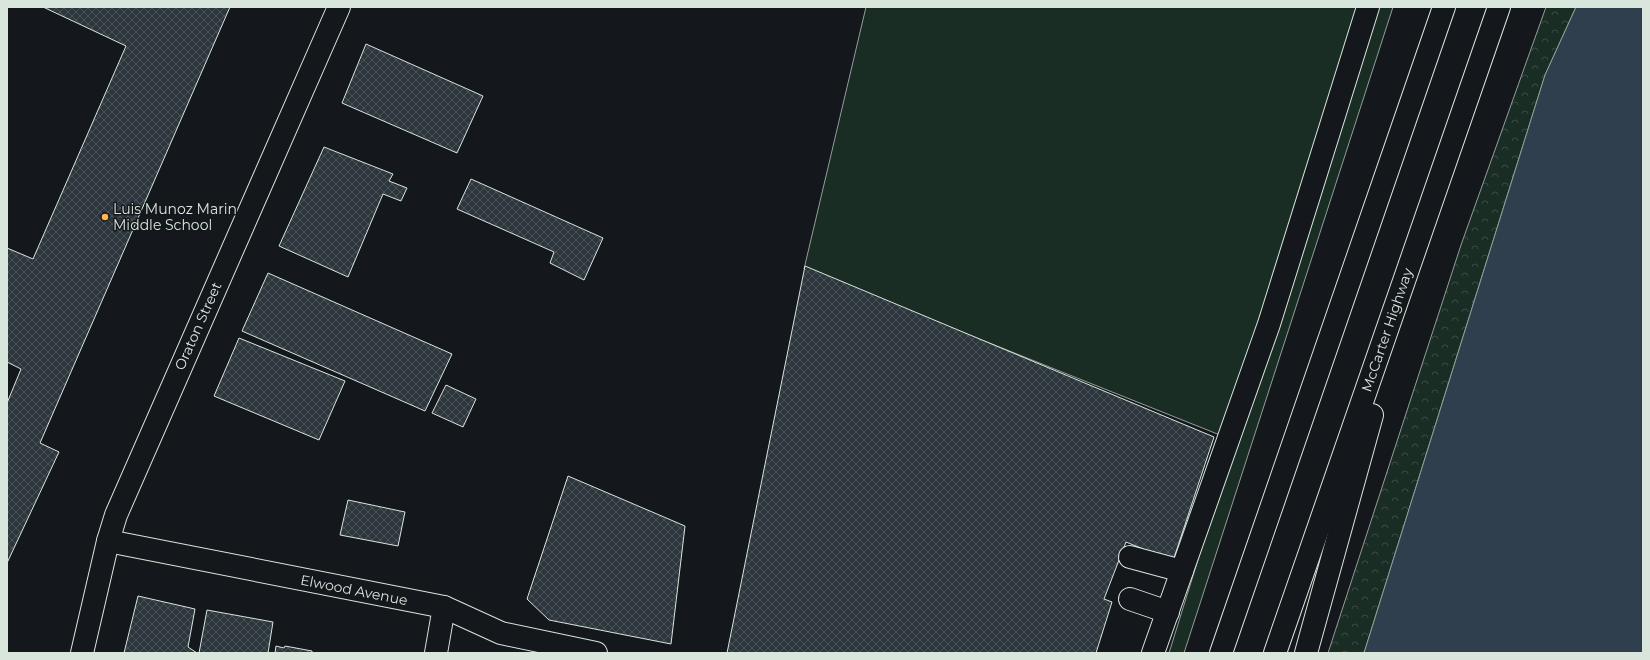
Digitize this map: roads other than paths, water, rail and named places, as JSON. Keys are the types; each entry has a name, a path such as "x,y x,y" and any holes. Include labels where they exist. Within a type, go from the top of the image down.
{"main road":[{"name":"Oraton Street","path":"82,653 108,541 128,487 339,7"},
{"path":"1153,653 1269,324 1368,7"},
{"path":"1394,150 1431,7"},
{"path":"1221,653 1444,7"},
{"name":"McCarter Highway","path":"1275,653 1499,7"},
{"path":"1306,653 1427,215"},
{"name":"Elwood Avenue","path":"108,541 444,607 500,633 596,653"},
{"path":"1130,557 1182,571"},
{"path":"1130,599 1168,612"},
{"path":"436,653 444,607"}],"water":[{"path":"1576,7 1643,7 1643,653 1364,653 1545,75"}],"place":[{"name":"Luis Munoz Marin Middle School","path":"105,217"}]}
